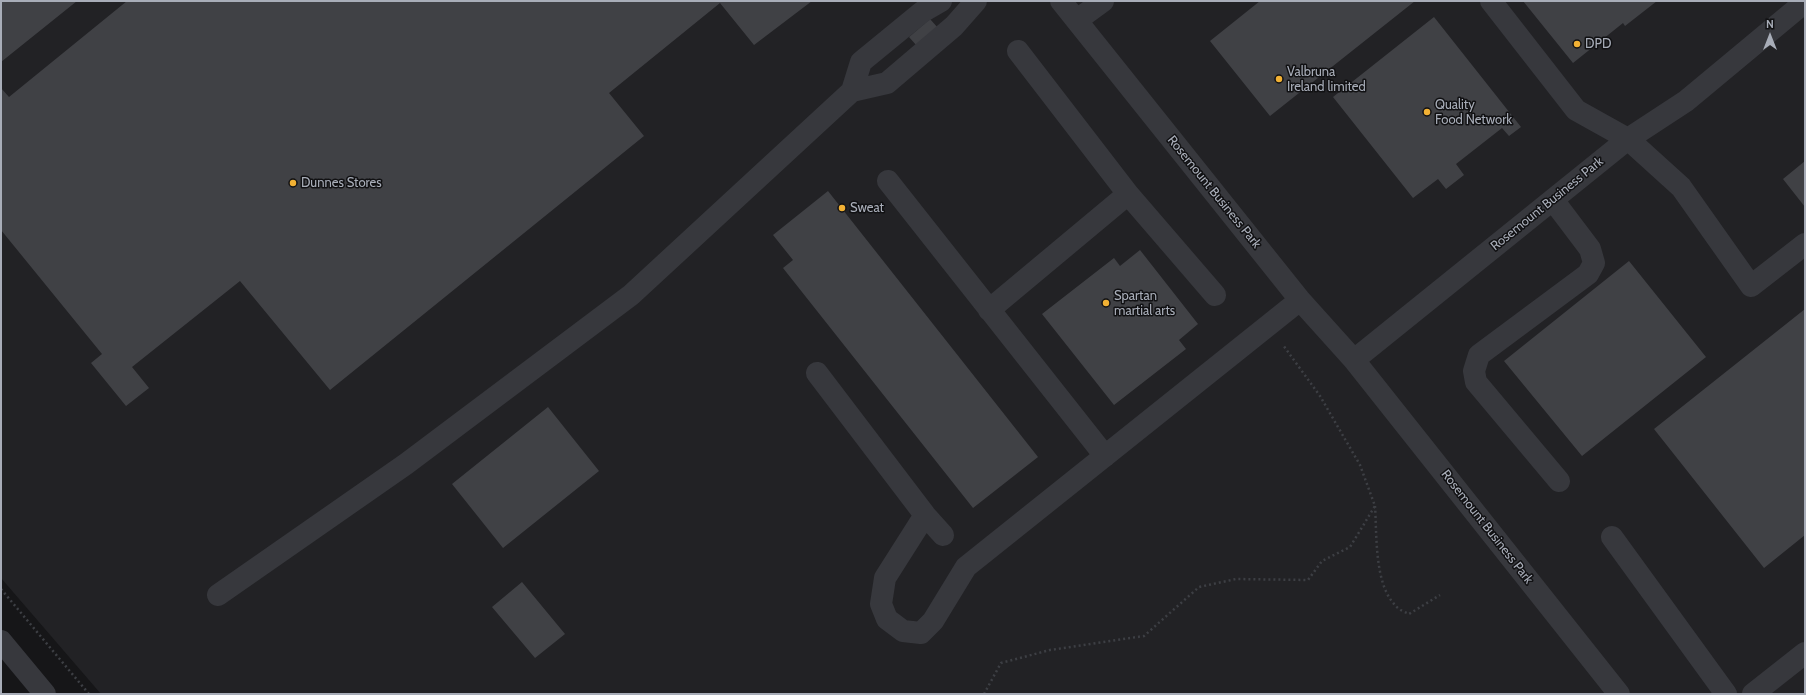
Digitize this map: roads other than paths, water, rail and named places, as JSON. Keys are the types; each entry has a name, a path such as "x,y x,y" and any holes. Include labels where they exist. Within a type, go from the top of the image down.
{"street":[{"path":"852,91 861,62 922,12 941,1"},
{"path":"218,595 406,464 630,295 852,91 887,83 954,26 976,1"},
{"name":"Rosemount Business Park","path":"1061,1 1300,300 1354,360 1619,694"},
{"path":"1077,20 1103,1"},
{"path":"1491,1 1576,110 1628,139 1681,187 1751,286 1805,244"},
{"name":"Rosemount Business Park","path":"1354,360 1628,139 1686,101 1805,2"},
{"path":"1018,51 1128,194 1215,295"},
{"path":"888,181 1105,456"},
{"path":"989,310 1128,194"},
{"path":"1553,200 1590,249 1594,263 1588,274 1479,355 1474,371 1476,382 1559,481"},
{"path":"925,515 885,578 881,604 887,619 903,631 921,633 933,621 966,567 1300,300"},
{"path":"817,373 925,515 943,534"},
{"path":"1612,537 1726,694"},
{"path":"1,641 45,694"},
{"path":"1753,694 1805,652"}],"place":[{"name":"DPD","path":"1577,44"},
{"name":"Valbruna Ireland limited","path":"1279,79"},
{"name":"Quality Food Network","path":"1427,112"},
{"name":"Dunnes Stores","path":"293,183"},
{"name":"Sweat","path":"842,208"},
{"name":"Spartan martial arts","path":"1106,303"}]}
